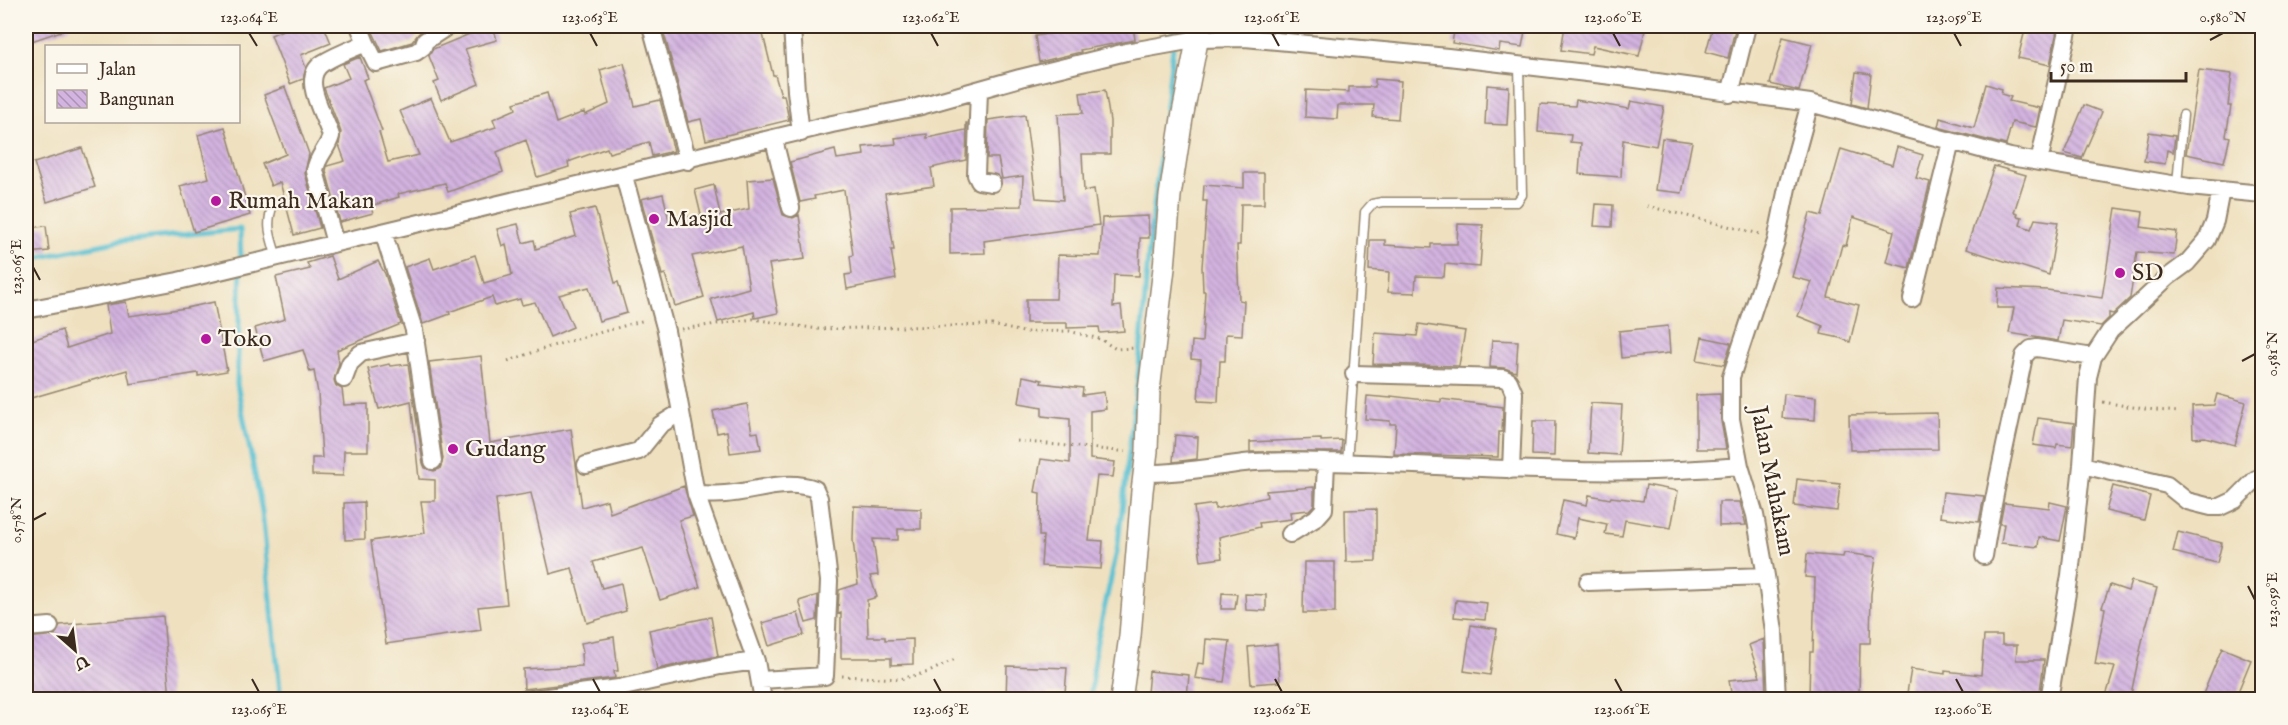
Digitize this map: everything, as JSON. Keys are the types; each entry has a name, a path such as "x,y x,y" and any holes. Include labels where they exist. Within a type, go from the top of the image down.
{"street":[{"path":"359,26 374,61 378,63 416,52 423,47 425,41 448,26"},
{"path":"651,26 688,161"},
{"path":"792,26 801,133"},
{"path":"1730,94 1747,26"},
{"path":"2038,162 2069,26"},
{"path":"1127,699 1130,636 1147,451 1149,391 1163,279 1170,196 1195,35"},
{"path":"26,310 178,281 277,258 688,161 832,124 917,107 1195,35 1335,45 1621,76 1730,94 1810,104 1951,142 2038,162 2177,185 2262,194"},
{"path":"335,243 315,171 316,161 323,153 331,136 312,85 312,76 322,64 366,43"},
{"path":"979,90 976,175 980,182 992,183"},
{"name":"Jalan Mahakam","path":"1777,699 1774,631 1755,515 1740,466 1731,419 1731,377 1776,241 1788,183 1810,104"},
{"path":"774,140 791,208"},
{"path":"1912,300 1951,142"},
{"path":"624,176 664,323 696,494 756,661 763,699"},
{"path":"2049,699 2070,575 2092,357 2110,331 2168,277 2187,263 2207,240 2216,221 2221,190"},
{"path":"383,232 409,310 416,341 433,461"},
{"path":"344,379 350,363 361,353 416,341"},
{"path":"1984,556 1992,501 2024,356 2031,349 2037,348 2092,357"},
{"path":"1354,374 1503,378 1509,381 1514,393 1511,470"},
{"path":"586,465 639,451 660,425 681,412"},
{"path":"1144,473 1159,474 1246,463 1326,462 1511,470 1680,472 1740,466"},
{"path":"1290,534 1316,518 1324,509 1326,462"},
{"path":"2082,465 2168,485 2187,501 2211,507 2220,507 2235,500 2256,479 2262,478"},
{"path":"696,494 726,494 786,484 805,485 815,489 819,498 829,581 825,676 761,680"},
{"path":"1588,582 1766,576"},
{"path":"26,628 50,626"},
{"path":"524,699 619,688 720,666 756,661"}],"lane":[{"path":"1347,463 1365,212 1368,207 1382,202 1517,202 1522,195 1519,66"},
{"path":"2177,185 2183,115"},
{"path":"273,205 268,219 277,258"}],"path":[{"path":"1647,206 1767,236 1776,241"},
{"path":"508,361 552,346 664,323 753,319 818,329 992,325 1023,332 1069,331 1101,339 1116,349 1124,348"},
{"path":"2086,399 2179,412"},
{"path":"1017,441 1126,452"},
{"path":"825,676 900,679 929,672 955,659"}],"building":[{"path":"26,26 70,26 70,28 26,43"},
{"path":"280,26 324,26 331,43 301,55 306,68 303,79 290,84 271,35 283,30"},
{"path":"370,26 430,26 419,33 412,42 382,51"},
{"path":"470,26 493,26 497,40 465,49 479,84 441,100 434,83 439,81 429,56 433,49 472,33"},
{"path":"662,26 727,26 728,31 761,26 773,75 775,75 781,95 784,95 789,120 706,140 701,119 688,122"},
{"path":"1078,26 1078,31 1133,26 1135,40 1080,50 1081,52 1039,62 1035,36 1054,33 1053,29"},
{"path":"1455,26 1526,26 1522,47 1500,44 1499,51 1452,43"},
{"path":"1565,26 1646,26 1639,56 1593,46 1591,54 1561,50"},
{"path":"1713,26 1736,26 1728,58 1706,52"},
{"path":"2026,26 2058,26 2050,65 2018,58"},
{"path":"1783,37 1812,44 1799,91 1770,84"},
{"path":"360,57 368,78 363,80 382,131 379,132 388,162 419,155 400,111 431,98 450,142 496,127 493,119 516,109 514,103 547,93 556,123 584,112 585,115 609,104 600,70 624,63 635,106 660,100 674,151 652,156 649,142 609,153 607,148 568,162 569,167 537,177 526,140 497,152 503,172 448,192 445,183 398,194 399,197 371,206 373,213 340,222 326,171 327,166 345,161 339,145 341,132 324,88 349,78 343,64"},
{"path":"2199,70 2232,74 2228,106 2231,106 2226,136 2230,137 2224,162 2186,154"},
{"path":"1856,72 1871,74 1867,108 1852,104"},
{"path":"1375,79 1401,81 1398,119 1373,117 1374,105 1338,105 1337,119 1305,117 1306,90 1349,92 1349,87 1375,87"},
{"path":"1986,84 2002,89 2001,94 2011,97 2009,101 2040,108 2036,127 2012,122 2006,145 1938,127 1940,118 1974,128"},
{"path":"1487,85 1509,87 1507,125 1485,124"},
{"path":"285,87 309,154 305,173 320,228 294,235 280,182 271,186 262,164 286,154 264,95"},
{"path":"1105,90 1110,121 1110,154 1082,154 1084,191 1094,189 1099,225 984,241 985,253 950,254 950,207 1022,206 1023,176 1002,179 998,158 987,158 988,120 1025,115 1036,198 1063,200 1058,114 1083,113 1080,93"},
{"path":"1576,100 1629,109 1631,101 1664,107 1656,146 1623,140 1621,177 1579,174 1581,143 1570,142 1571,135 1538,132 1540,104 1575,106"},
{"path":"2084,105 2102,112 2082,158 2064,153"},
{"path":"967,123 966,160 931,168 934,186 885,193 896,279 847,289 845,275 852,274 850,256 853,255 844,190 814,196 815,199 800,202 790,162 835,150 837,159 864,155 863,147 896,144 895,138 927,134 927,138 966,130"},
{"name":"Rumah Makan","path":"225,127 250,215 194,232 180,186 209,178 198,135"},
{"path":"2149,132 2175,136 2173,152 2167,150 2165,164 2144,161"},
{"path":"1662,138 1692,142 1682,193 1655,190"},
{"path":"1897,147 1923,155 1916,178 1930,182 1909,268 1886,262 1894,231 1853,217 1846,246 1842,245 1828,297 1859,305 1850,342 1821,334 1823,326 1798,316 1812,282 1792,277 1810,213 1822,216 1841,149 1892,165"},
{"path":"82,148 95,187 47,202 34,163"},
{"path":"1994,166 2026,175 2014,212 2018,213 2017,216 2022,217 2020,225 2031,229 2035,219 2058,222 2049,275 1966,249"},
{"path":"1244,173 1264,173 1264,204 1241,204 1240,245 1237,245 1239,300 1244,301 1242,335 1226,334 1225,361 1220,361 1218,402 1198,401 1201,360 1191,359 1192,341 1202,342 1205,291 1203,291 1202,267 1207,201 1203,201 1204,185 1244,188"},
{"path":"773,178 783,215 793,218 799,215 805,259 769,264 778,313 755,318 754,312 718,322 711,299 749,288 742,246 692,256 704,297 675,306 665,274 662,275 641,199 663,194 669,220 701,215 695,190 714,185 720,215 749,209 747,180"},
{"path":"1596,204 1613,205 1612,227 1594,226"},
{"path":"595,208 615,283 618,282 627,313 599,321 589,287 559,295 573,327 550,337 535,302 522,305 520,299 495,306 492,297 423,324 405,267 430,258 434,269 475,255 484,283 512,275 506,244 502,246 497,229 518,224 523,243 534,240 536,249 576,236 570,214"},
{"name":"SD","path":"2116,208 2143,212 2141,227 2177,232 2174,255 2137,252 2130,298 2113,314 2109,313 2109,318 2101,326 2062,320 2058,341 2009,333 2014,308 1997,308 1998,288 2047,290 2102,298"},
{"path":"1148,216 1149,238 1140,238 1139,276 1114,275 1113,307 1121,306 1124,331 1100,333 1099,327 1067,328 1067,323 1026,323 1026,299 1056,299 1058,255 1100,256 1102,218"},
{"path":"1458,224 1483,225 1480,267 1445,264 1444,277 1416,276 1415,293 1388,292 1389,272 1369,270 1370,240 1385,240 1385,245 1431,248 1431,244 1457,244"},
{"path":"46,226 49,251 26,253 26,228"},
{"path":"330,256 338,279 378,261 385,274 401,324 337,350 339,363 334,380 336,386 342,389 344,405 368,404 368,451 344,451 343,476 312,475 312,458 322,458 318,393 314,371 310,372 303,350 264,361 255,328 285,319 276,277 310,269 307,263"},
{"path":"126,302 129,316 214,302 227,371 198,376 198,373 130,384 127,370 31,398 26,383 26,342 62,330 67,348 110,334 106,305"},
{"path":"1419,324 1465,331 1459,366 1373,364 1375,333 1417,336"},
{"path":"1668,326 1670,353 1621,358 1619,331"},
{"path":"1702,337 1731,343 1724,365 1697,360"},
{"path":"1492,340 1518,341 1516,372 1490,367"},
{"path":"481,356 490,443 571,429 582,507 607,500 610,513 684,486 693,516 679,520 700,587 660,600 643,548 593,562 602,588 621,583 626,611 587,623 572,568 550,574 531,493 496,499 507,604 478,607 481,630 386,644 371,541 425,533 421,501 435,501 435,480 419,479 411,401 379,409 368,369 389,364 390,366 408,364 423,463 425,468 434,471 440,469 443,459 429,362"},
{"path":"1023,376 1042,380 1041,383 1083,388 1082,395 1104,392 1106,409 1090,411 1090,459 1115,462 1113,477 1097,476 1089,540 1103,541 1101,569 1041,566 1043,536 1039,536 1040,493 1035,492 1041,459 1070,463 1070,419 1042,416 1042,407 1019,403"},
{"path":"1720,394 1721,421 1726,449 1696,449 1696,395"},
{"path":"1784,394 1816,397 1815,420 1782,418"},
{"path":"2217,394 2246,402 2235,445 2205,437 2193,438 2192,406 2214,405"},
{"path":"1367,396 1391,398 1391,396 1441,402 1441,399 1503,407 1498,457 1394,454 1396,424 1390,424 1390,421 1365,419"},
{"path":"1591,403 1622,405 1619,455 1588,453"},
{"path":"747,404 752,433 758,432 761,449 730,453 727,431 717,433 713,411"},
{"path":"1937,413 1938,449 1850,450 1849,415"},
{"path":"2038,418 2074,423 2072,446 2057,444 2056,448 2033,445"},
{"path":"1533,421 1555,421 1554,456 1532,455"},
{"path":"1175,435 1198,437 1197,459 1173,462"},
{"path":"1321,439 1321,441 1342,440 1341,452 1250,452 1250,442"},
{"path":"1797,479 1840,484 1837,511 1794,506"},
{"path":"1646,485 1678,491 1671,528 1625,520 1622,536 1605,534 1607,524 1578,518 1574,538 1556,534 1563,500 1587,505 1589,495 1643,501"},
{"path":"2113,486 2150,496 2144,520 2106,511"},
{"path":"1314,487 1314,505 1309,510 1290,512 1291,519 1259,523 1260,527 1219,537 1222,558 1201,561 1194,507 1215,504 1215,509 1267,497 1266,491"},
{"path":"1943,492 1984,496 1979,522 1940,517"},
{"path":"364,502 365,539 345,540 344,503"},
{"path":"1719,502 1740,502 1746,525 1719,526"},
{"path":"2050,502 2067,506 2060,541 2039,537 2038,547 2001,543 2004,524 2000,524 2004,503 2049,508"},
{"path":"854,506 921,509 921,529 898,529 898,540 873,539 878,575 870,576 877,597 867,600 868,637 885,637 885,640 913,639 913,664 891,665 891,658 841,658 839,590 858,584 853,540"},
{"path":"1376,509 1376,561 1346,562 1345,510"},
{"path":"2178,532 2222,543 2217,563 2173,552"},
{"path":"1844,553 1876,557 1871,594 1870,643 1860,643 1859,697 1832,696 1832,699 1809,699 1815,578 1805,577 1807,554 1843,557"},
{"path":"1304,562 1335,562 1335,613 1303,613"},
{"path":"2131,581 2157,588 2143,637 2130,699 2105,699 2115,667 2095,664 2105,608 2102,607 2110,585 2128,591"},
{"path":"1222,593 1237,594 1235,609 1221,609"},
{"path":"1245,594 1266,595 1266,611 1246,610"},
{"path":"818,595 817,620 806,623 799,601"},
{"path":"1456,600 1487,603 1485,620 1454,617"},
{"path":"798,613 804,635 769,646 762,623"},
{"path":"163,616 170,699 26,699 26,638 55,635 60,625"},
{"path":"711,617 718,656 657,669 649,630"},
{"path":"1471,625 1497,629 1490,675 1464,671"},
{"path":"1984,636 2002,636 2002,645 2017,645 2016,660 2044,660 2039,699 2022,699 2022,695 1978,692 1977,699 1909,699 1910,693 1907,693 1911,669 1945,674 1945,671 1981,675"},
{"path":"614,637 618,671 614,671 615,678 524,689 523,669 582,666 581,643"},
{"path":"1206,639 1230,641 1224,682 1195,678 1198,663 1204,664"},
{"path":"1764,639 1766,699 1732,699 1729,680 1760,677 1749,645"},
{"path":"1277,644 1280,682 1251,684 1248,647"},
{"path":"2222,648 2251,660 2235,699 2201,699"},
{"path":"1007,666 1067,668 1065,693 1048,693 1047,699 1006,699"},
{"path":"1149,671 1189,675 1187,697 1147,693"}],"waterway":[{"path":"1090,700 1096,646 1117,551 1139,369 1148,258 1174,26"},
{"path":"26,260 120,241 240,229 237,384 262,511 281,700"}],"place":[{"name":"Rumah Makan","path":"216,201"},
{"name":"Masjid","path":"654,219"},
{"name":"SD","path":"2120,273"},
{"name":"Toko","path":"206,339"},
{"name":"Gudang","path":"453,449"}]}
